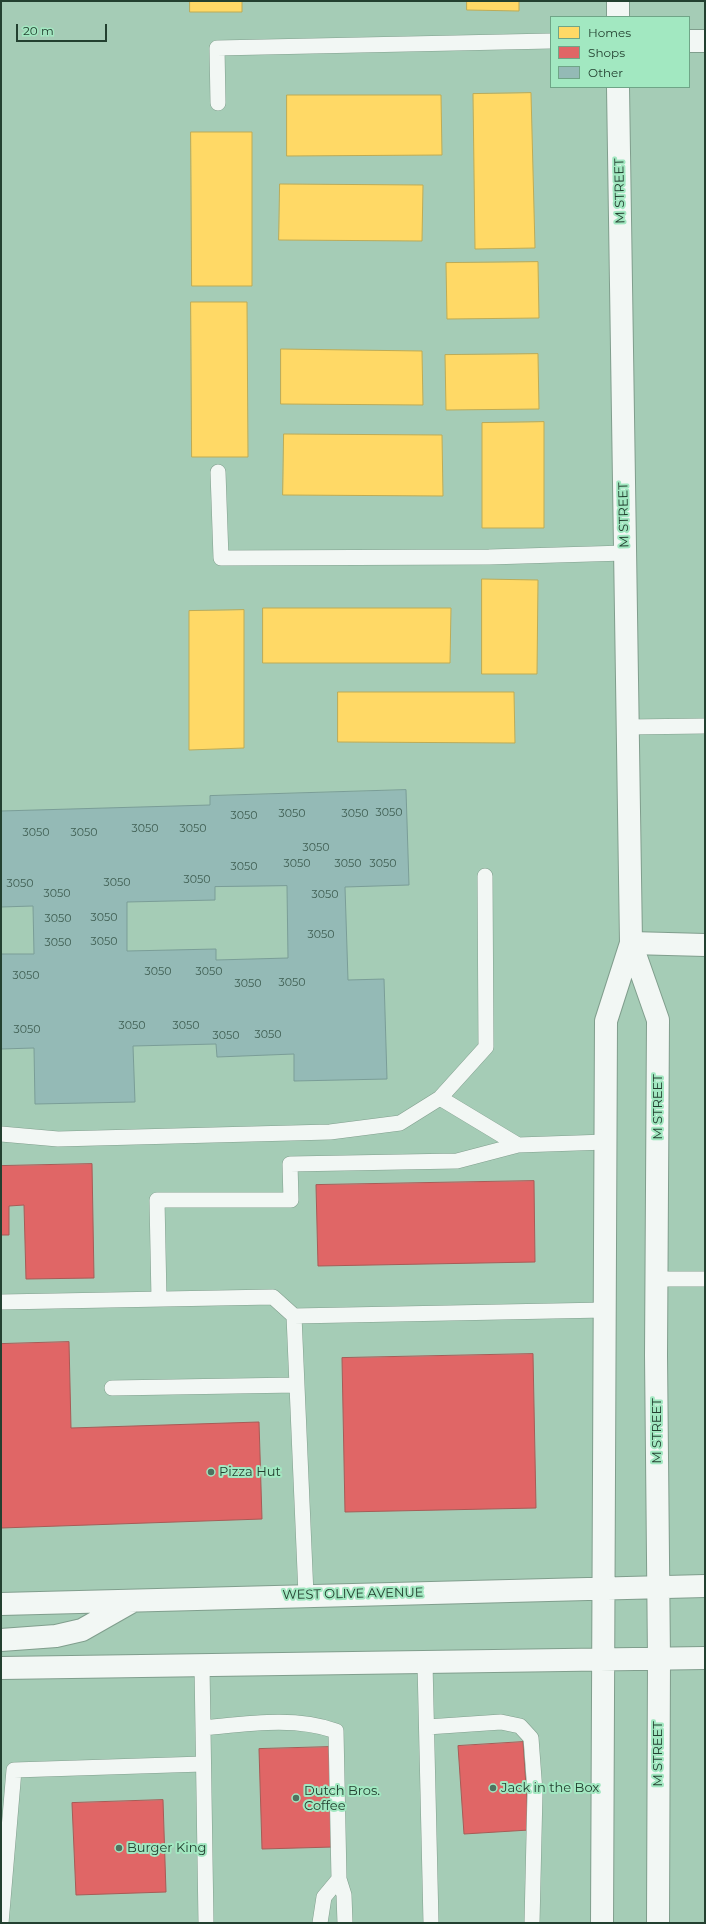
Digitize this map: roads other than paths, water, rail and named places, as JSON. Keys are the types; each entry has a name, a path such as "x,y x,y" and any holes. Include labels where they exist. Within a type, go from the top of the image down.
{"street":[{"path":"618,1 618,16"},
{"path":"690,41 705,41"},
{"name":"M STREET","path":"618,88 631,943 658,1020 656,1279 659,1659 658,1923"},
{"path":"631,943 705,945"},
{"name":"M STREET","path":"602,1923 602,1588 606,1021 631,943"},
{"name":"WEST OLIVE AVENUE","path":"1,1604 138,1599 705,1586"},
{"path":"1,1640 56,1636 82,1630 138,1599"},
{"path":"1,1668 705,1658"}],"lane":[{"path":"218,103 217,48 550,41"},
{"path":"218,472 221,558 489,557 625,553"},
{"path":"628,727 705,726"},
{"path":"1,1134 58,1139 330,1132 400,1123 440,1098 486,1047 485,876"},
{"path":"440,1098 518,1145"},
{"path":"159,1299 157,1200 291,1200 290,1164 457,1161 518,1145 606,1142"},
{"path":"656,1279 705,1278"},
{"path":"1,1302 273,1297 294,1316 605,1310"},
{"path":"294,1316 306,1595"},
{"path":"112,1388 297,1385"},
{"path":"425,1662 431,1923"},
{"path":"202,1665 206,1923"},
{"path":"427,1727 502,1722 520,1726 531,1738 535,1792 532,1923"},
{"path":"203,1728 255,1723 297,1723 323,1726 336,1731 339,1879 344,1895 345,1923"},
{"path":"1,1923 14,1770 203,1764"},
{"path":"320,1923 324,1897 339,1879"}],"place":[{"name":"Pizza Hut","path":"211,1472"},
{"name":"Jack in the Box","path":"493,1788"},
{"name":"Dutch Bros. Coffee","path":"296,1798"},
{"name":"Burger King","path":"119,1848"}]}
